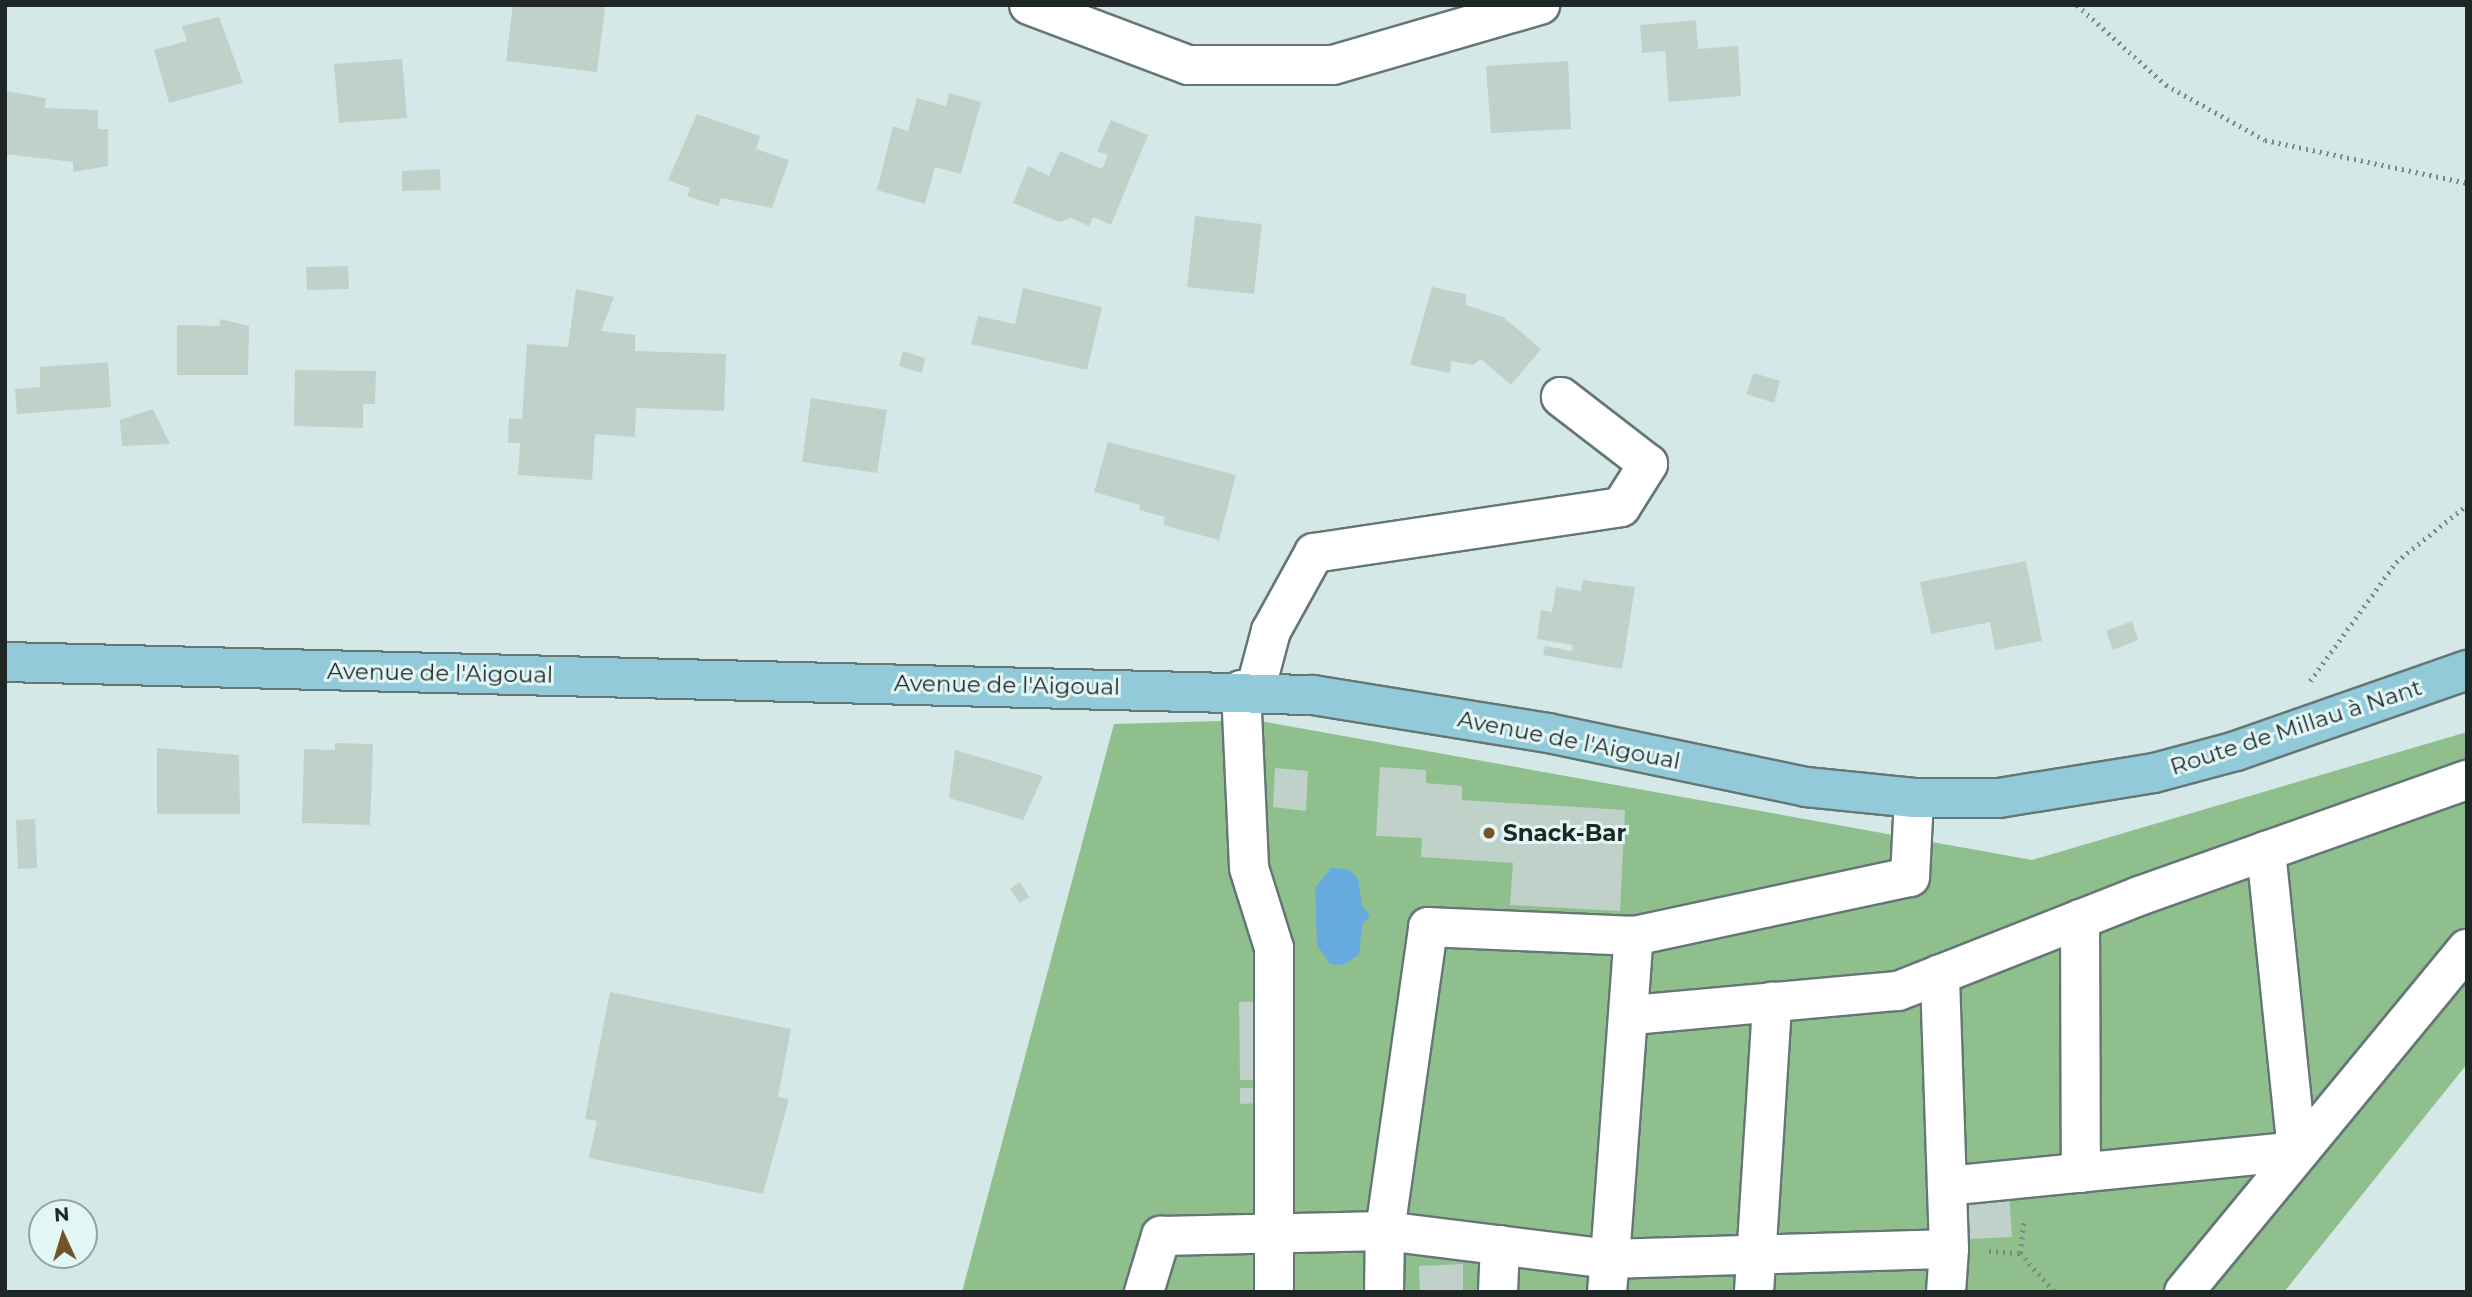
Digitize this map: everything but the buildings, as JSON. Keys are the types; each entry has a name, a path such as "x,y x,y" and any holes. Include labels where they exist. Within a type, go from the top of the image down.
{"main road":[{"name":"Avenue de l'Aigoual","path":"5,662 1248,691 1376,703 1806,787 1914,798 1998,798"},
{"name":"Route de Millau à Nant","path":"1998,798 2076,789 2236,751 2467,670"}],"street":[{"path":"1029,5 1188,65 1333,65 1540,5"},
{"path":"1274,1292 1278,1234 1274,948 1249,869 1248,691 1271,631 1314,553 1621,507 1648,464 1561,397"},
{"path":"1632,1015 1898,991 2080,919 2467,780"},
{"path":"1384,1292 1385,1231 1428,927 1634,936 1910,877 1914,798"},
{"path":"2266,851 2297,1151"},
{"path":"2080,919 2081,1173"},
{"path":"1609,1275 1632,1015 1634,936"},
{"path":"2184,1292 2297,1151 2467,949"},
{"path":"1941,974 1949,1249 1946,1292"},
{"path":"1755,1273 1772,1002"},
{"path":"1947,1185 2297,1151"},
{"path":"1144,1292 1161,1236 1385,1231 1500,1245 1609,1275 1755,1273 1949,1249"},
{"path":"1498,1292 1500,1245"}],"path":[{"path":"2077,5 2166,85 2265,140 2467,183"},
{"path":"2306,687 2396,562 2467,505"},
{"path":"1949,1249 2020,1253 2055,1292"}],"green space":[{"path":"1255,720 2032,860 2467,732 2467,1064 2284,1292 962,1292 1114,724"}],"water":[{"path":"1331,868 1348,869 1358,878 1362,906 1370,915 1362,925 1359,955 1343,965 1330,964 1317,945 1315,888"}],"place":[{"name":"Snack-Bar","path":"1489,833"}]}
